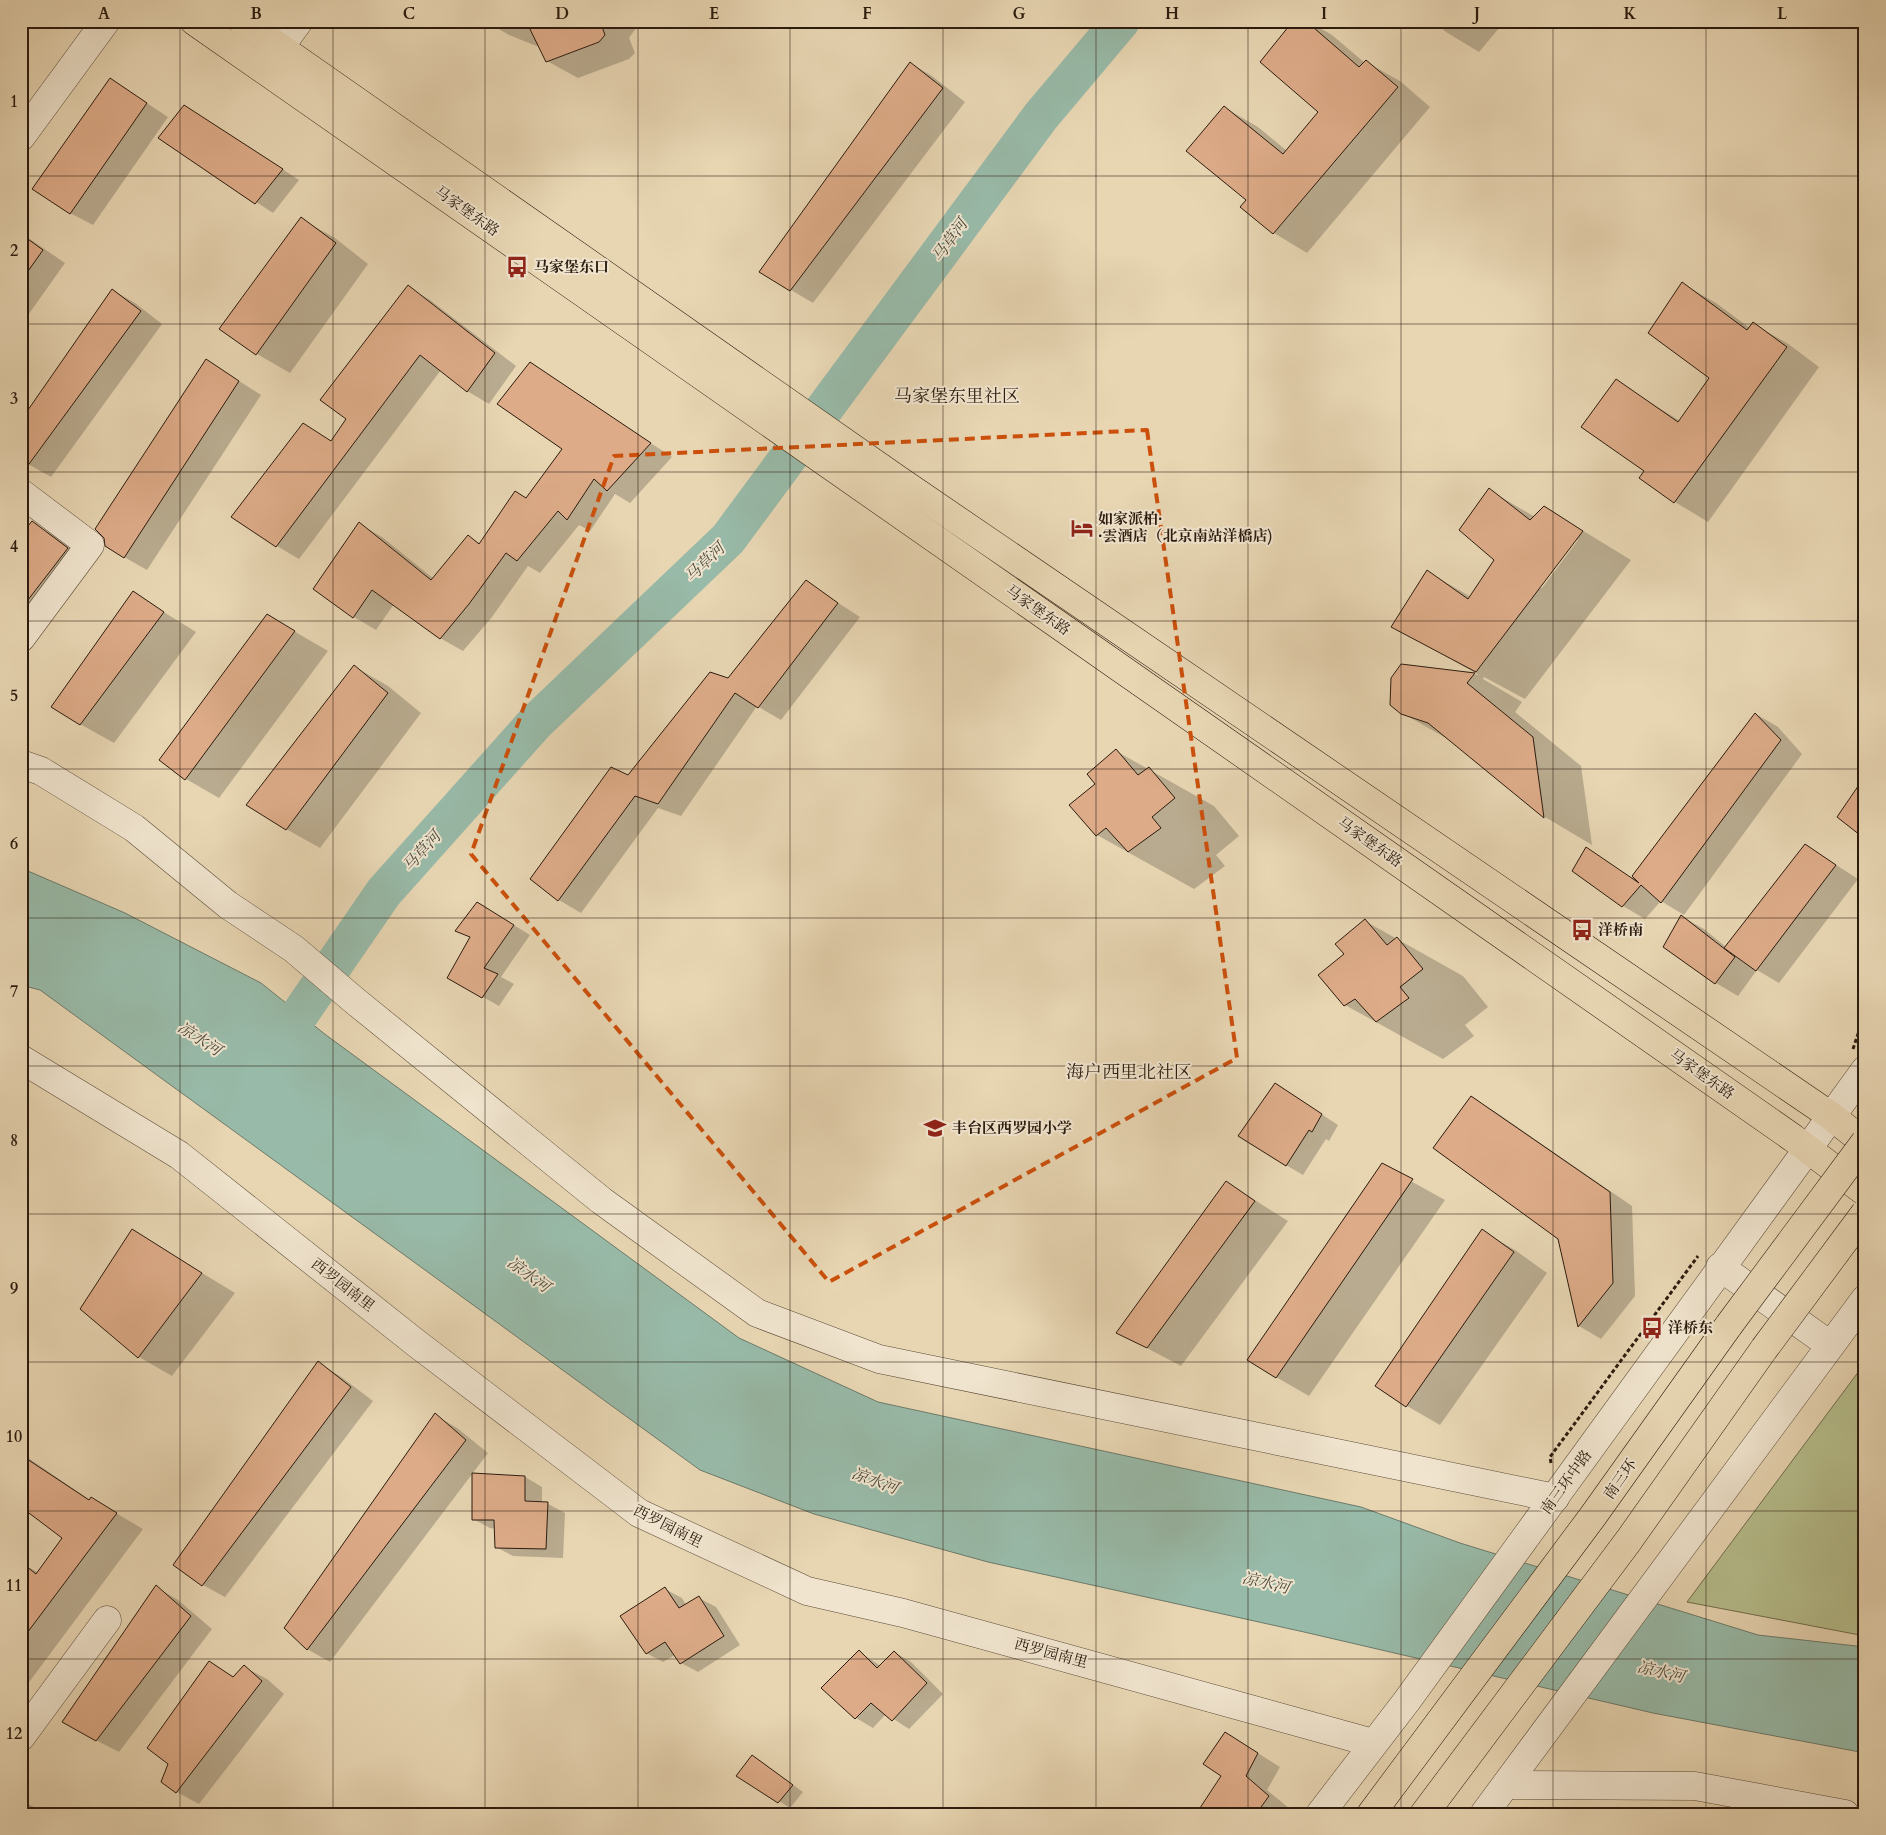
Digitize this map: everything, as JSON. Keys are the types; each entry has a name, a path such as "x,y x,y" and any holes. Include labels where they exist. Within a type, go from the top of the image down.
{"main road":[{"name":"马家堡东路","path":"194,21 740,403 874,494 1807,1148 1865,1192"},
{"name":"马家堡东路","path":"242,21 756,382 1831,1116 1865,1142"},
{"name":"南三环","path":"1371,1814 1594,1516 1729,1325 1865,1142"},
{"path":"1424,1814 1629,1540 1764,1349 1865,1214"}],"street":[{"path":"21,137 106,21"},
{"path":"263,70 299,21"},
{"path":"21,493 90,545 21,638"},
{"path":"21,764 41,771 134,828 228,905 294,949 355,1001 602,1201 757,1313 880,1358 1555,1498"},
{"name":"西罗园南里","path":"21,1059 179,1155 408,1337 639,1513 807,1591 903,1612 1373,1743"},
{"name":"南三环中路","path":"1320,1814 1406,1702 1720,1267 1865,1070"},
{"path":"1720,1267 1830,1345"},
{"path":"1484,1814 1865,1299"},
{"path":"21,1737 107,1620"},
{"path":"1506,1785 1695,1786 1845,1814"}],"highlighted area":[{"path":"1147,430 1237,1058 829,1282 471,854 614,456"}],"green space":[{"path":"1865,1363 1865,1636 1687,1602"}],"water":[{"name":"凉水河","path":"21,868 125,913 261,983 326,1035 739,1338 878,1402 1361,1507 1460,1543 1758,1635 1865,1647 1865,1753 1653,1713 1304,1632 988,1562 814,1514 700,1470 40,990 21,985"}],"building":[{"path":"526,21 600,21 605,35 599,42 546,62"},
{"path":"1293,21 1306,21 1359,67 1366,60 1398,87 1273,234 1240,207 1246,200 1186,151 1224,106 1283,154 1318,112 1260,62"},
{"path":"910,62 943,88 790,291 759,272"},
{"path":"110,78 147,103 70,214 32,189"},
{"path":"184,105 283,169 255,204 158,138"},
{"path":"301,217 336,243 256,355 219,329"},
{"path":"21,234 43,250 21,281"},
{"path":"1682,282 1747,330 1753,322 1787,347 1674,503 1639,478 1644,471 1581,427 1616,379 1678,422 1709,378 1648,333"},
{"path":"408,285 495,353 467,392 420,355 276,547 231,517 303,423 331,441 346,419 320,400"},
{"path":"112,289 141,311 21,475 21,420"},
{"path":"206,359 239,381 124,558 105,546 104,538 95,529"},
{"path":"530,362 651,443 607,491 594,479 567,520 558,511 517,561 506,553 469,604 440,639 372,590 353,618 313,589 359,522 431,580 468,535 479,544 515,491 526,498 562,449 497,404"},
{"path":"1489,488 1530,520 1544,506 1583,531 1476,672 1391,627 1427,570 1468,599 1494,560 1459,530"},
{"path":"32,521 68,548 21,609 21,535"},
{"path":"806,580 838,603 758,708 735,693 658,804 635,796 558,901 530,879 611,767 628,775 710,672 728,678"},
{"path":"133,591 164,612 80,725 51,707"},
{"path":"267,614 295,631 185,780 159,760"},
{"path":"1401,664 1475,673 1467,683 1533,737 1544,818 1428,723 1401,714 1390,705 1391,678"},
{"path":"354,665 388,693 286,830 246,805"},
{"path":"1755,713 1781,740 1661,903 1641,885 1622,907 1572,871 1586,847 1639,883 1632,876"},
{"path":"1116,749 1138,775 1149,767 1175,798 1152,817 1161,828 1128,852 1106,828 1096,836 1069,805 1095,784 1087,774"},
{"path":"1865,776 1865,839 1837,817"},
{"path":"1805,844 1836,865 1756,971 1724,948"},
{"path":"477,902 514,925 484,968 498,974 482,998 447,978 470,937 455,931"},
{"path":"1681,915 1735,957 1715,984 1663,947"},
{"path":"1365,919 1387,945 1397,937 1423,969 1400,987 1409,998 1376,1022 1355,999 1344,1006 1318,975 1344,954 1335,944"},
{"path":"1275,1083 1322,1114 1312,1132 1309,1130 1286,1166 1238,1136"},
{"path":"1471,1096 1610,1192 1613,1283 1578,1327 1558,1239 1433,1148"},
{"path":"1382,1163 1413,1179 1276,1378 1247,1360"},
{"path":"1226,1181 1255,1201 1147,1348 1116,1333"},
{"path":"132,1229 202,1273 138,1358 80,1309"},
{"path":"1482,1229 1514,1252 1406,1407 1375,1386"},
{"path":"318,1361 351,1387 202,1586 173,1565"},
{"path":"435,1413 466,1440 307,1650 284,1628"},
{"path":"21,1455 89,1500 91,1497 117,1513 21,1641 21,1562 36,1574 62,1538 21,1507"},
{"path":"472,1473 525,1476 525,1501 548,1502 546,1549 495,1548 494,1520 472,1520"},
{"path":"156,1585 191,1616 96,1741 62,1722"},
{"path":"665,1587 679,1608 699,1596 724,1636 680,1664 665,1642 646,1654 620,1616"},
{"path":"859,1650 877,1668 894,1651 927,1683 892,1721 871,1703 855,1719 821,1688"},
{"path":"209,1661 233,1677 244,1665 262,1681 176,1793 161,1782 168,1764 147,1748"},
{"path":"1225,1732 1258,1753 1246,1776 1269,1796 1256,1814 1196,1814 1221,1776 1203,1764"},
{"path":"752,1755 793,1785 778,1803 736,1776"}],"waterway":[{"name":"马草河","path":"271,1056 384,892 535,723 728,539 1041,116 1121,21"}],"place":[{"name":"马家堡东口","path":"517,267"},
{"name":"如家派柏· ·雲酒店（北京南站洋橋店)","path":"1082,528"},
{"name":"洋桥南","path":"1582,930"},
{"name":"丰台区西罗园小学","path":"935,1128"},
{"name":"洋桥东","path":"1652,1328"}],"district":[{"name":"马家堡东里社区","path":"957,396"},
{"name":"海户西里北社区","path":"1129,1072"}]}
